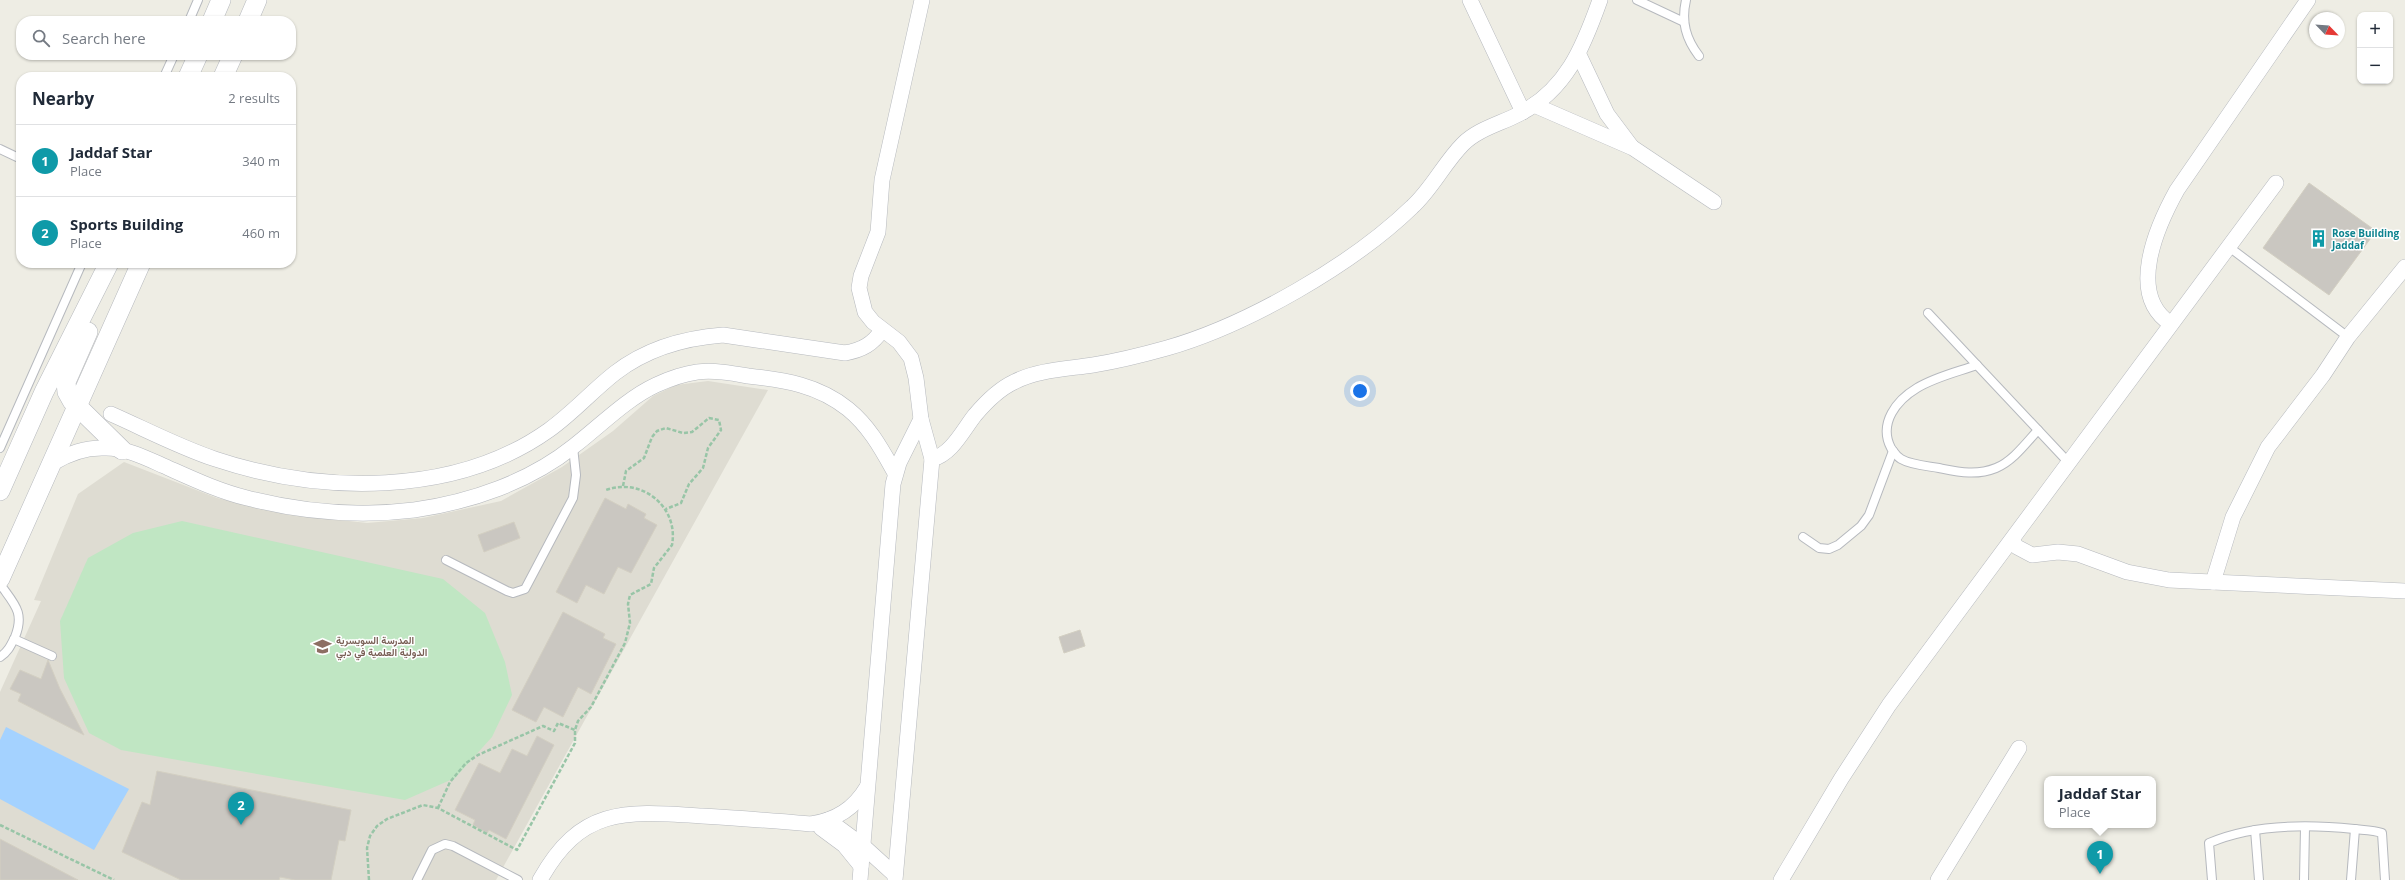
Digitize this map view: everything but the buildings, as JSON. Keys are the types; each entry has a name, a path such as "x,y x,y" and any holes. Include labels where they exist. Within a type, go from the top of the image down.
{"street":[{"path":"214,16 221,0"},
{"path":"250,16 257,0"},
{"path":"895,877 932,459 921,419 916,378 911,358 899,342 882,330 865,312 859,288 861,276 878,232 882,180 922,0"},
{"path":"1470,0 1529,108 1633,148 1714,202"},
{"path":"932,459 946,452 989,400 1014,381 1040,373 1138,356 1179,345 1222,328 1322,275 1384,232 1414,206 1467,140 1529,108 1561,80 1579,55 1600,0"},
{"path":"2171,324 2156,312 2151,304 2148,288 2150,260 2161,222 2178,190 2308,0"},
{"path":"1579,55 1607,114 1633,148"},
{"path":"190,72 196,60"},
{"path":"225,72 231,60"},
{"path":"1781,880 1841,779 1889,705 2276,183"},
{"path":"2213,582 2233,517 2255,470 2268,448 2323,375 2348,338 2405,267"},
{"path":"0,579 53,464 139,268"},
{"path":"106,270 102,292 95,316 66,382 67,392 78,406 122,450"},
{"path":"0,491 44,392 106,270"},
{"path":"111,414 214,459 271,474 330,482 393,482 424,479 475,467 522,446 567,417 615,373 631,362 665,346 704,336 723,335 845,352 863,348 874,340 882,330"},
{"path":"53,464 65,456 86,449 108,447 122,450 216,488 246,498 311,510 358,514 413,510 468,498 520,478 573,447 649,388 679,376 712,371 788,381 820,391 835,400 861,421 871,433 895,473"},
{"path":"860,873 895,473 921,419"},
{"path":"2012,541 2024,552 2032,555 2068,552 2147,577 2213,582 2405,591"},
{"path":"1938,880 2019,748"},
{"path":"540,880 557,852 570,839 584,828 618,815 654,812 811,824 828,820 847,811 868,787"},
{"path":"828,820 862,845 895,877"},
{"path":"811,824 840,841 860,873"}],"lane":[{"path":"191,16 198,0"},
{"path":"1637,0 1684,22"},
{"path":"1686,0 1684,22 1692,46 1699,56"},
{"path":"166,72 172,60"},
{"path":"0,149 16,157"},
{"path":"2229,247 2348,338"},
{"path":"0,448 80,268"},
{"path":"1928,313 2069,463"},
{"path":"1977,364 1927,382 1899,403 1892,412 1887,427 1889,443 1893,451 1901,460 1966,474 1977,474 1997,468 2006,462 2038,430"},
{"path":"446,560 507,591 513,593 525,588 573,498 576,475 573,447"},
{"path":"1803,537 1819,548 1829,549 1861,526 1869,515 1893,451"},
{"path":"0,584 16,607 20,618 14,639 8,650 0,657"},
{"path":"14,639 52,656"},
{"path":"2304,880 2305,827"},
{"path":"2212,880 2208,843 2236,833 2255,830 2305,827 2355,829 2382,833 2385,880"},
{"path":"2351,880 2355,829"},
{"path":"2255,830 2259,880"},
{"path":"417,880 432,850 445,844 453,846 518,880"}],"path":[{"path":"623,486 626,471 644,458 652,437 657,431 666,428 683,433 692,432 709,418 716,418 720,423 721,430 708,448 703,468 689,484 681,503 666,509"},
{"path":"369,880 367,848 370,836 377,826 388,819 423,805 438,808 517,850 575,743 575,730 581,718 592,707 622,650 630,623 628,604 630,596 649,586 654,568 670,550 673,540 672,525 666,509 651,494 637,488 623,486 606,490"},
{"path":"438,808 457,773 478,755 542,726 554,731 558,723 575,730"},
{"path":"0,825 114,880"}],"shaded area":[{"name":"المدرسة السويسرية الدولية العلمية في دبي","path":"708,381 768,390 496,880 0,880 0,692 41,601 34,600 78,494 124,462 217,498 295,515 367,523 423,518 501,501 562,467 613,431 653,396 676,385"}],"green space":[{"path":"182,521 443,579 485,613 505,662 512,695 492,737 455,778 405,800 121,750 89,733 64,678 60,621 88,558 133,533"}],"water":[{"path":"6,727 129,789 94,850 0,799 0,740"}],"place":[{"name":"Rose Building Jaddaf","path":"2319,239"},
{"name":"المدرسة السويسرية الدولية العلمية في دبي","path":"323,646"},
{"name":"Sports Building","path":"241,825"},
{"name":"Jaddaf Star","path":"2100,874"}]}
